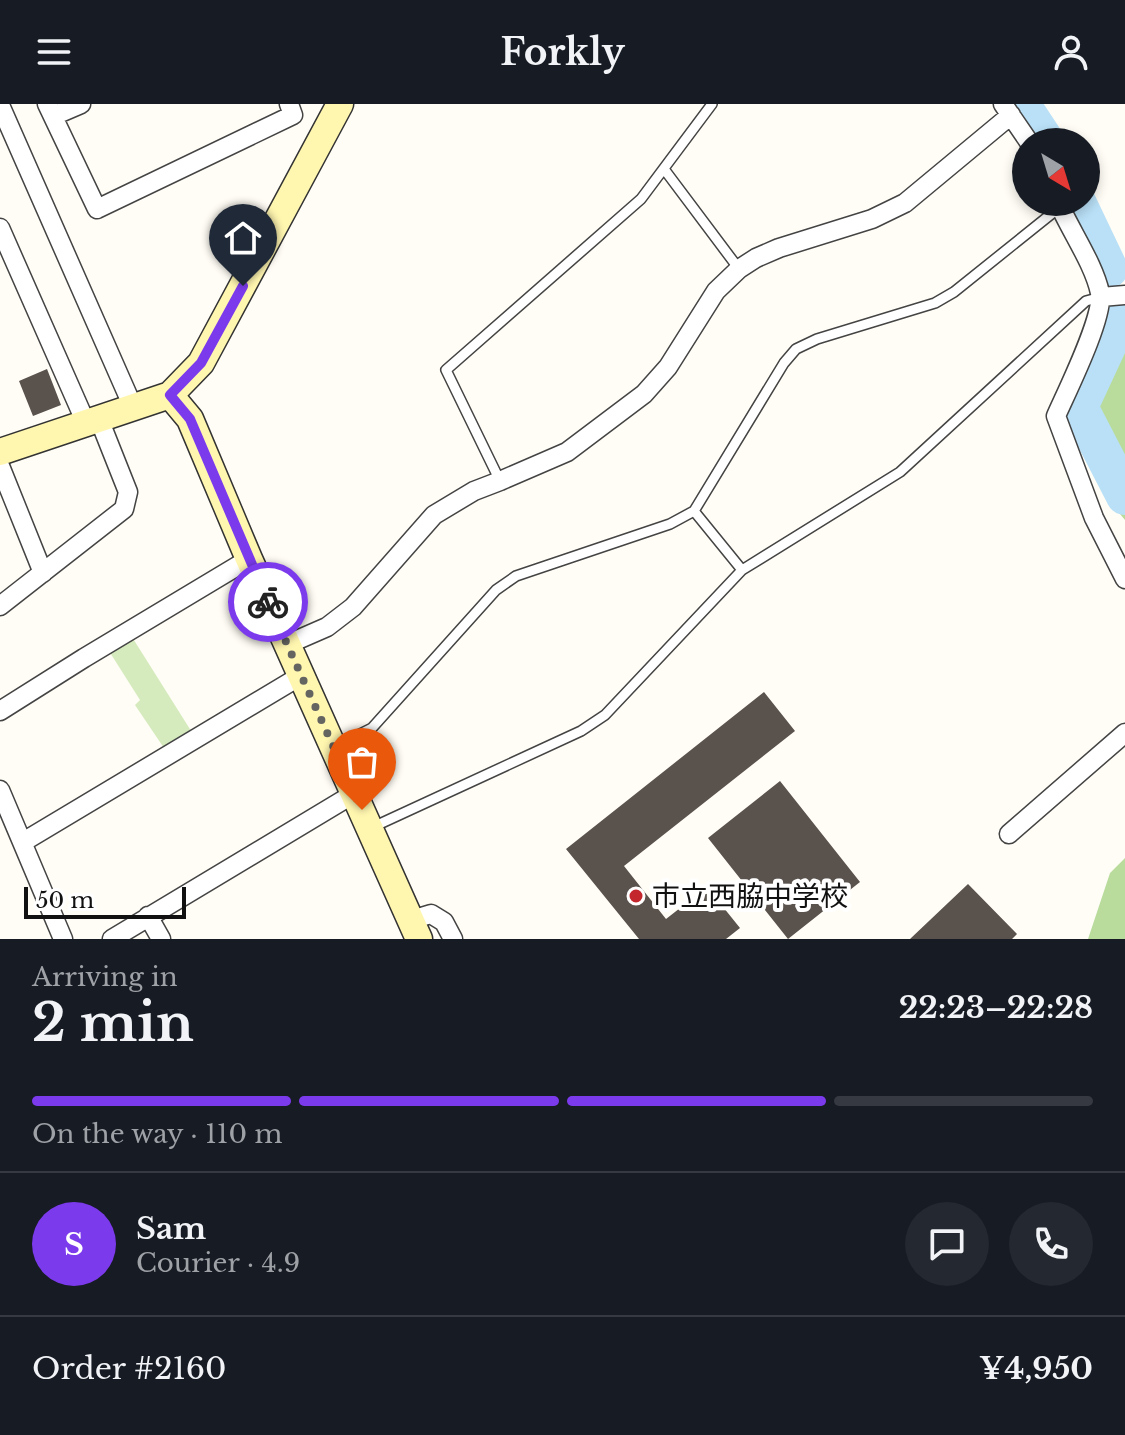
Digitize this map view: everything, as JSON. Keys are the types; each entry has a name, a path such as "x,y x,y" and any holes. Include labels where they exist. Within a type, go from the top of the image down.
{"main road":[{"path":"0,452 170,395 201,363 340,104"},
{"path":"170,395 190,419 249,559 415,930"}],"street":[{"path":"81,104 50,110 97,209 293,115 289,104"},
{"path":"0,105 133,407"},
{"path":"288,644 327,627 353,607 434,515 474,491 567,452 644,394 668,367 716,291 739,269 779,248 872,219 905,203 1007,110 1019,128"},
{"path":"1065,216 1096,279 1101,297 1089,342 1056,416 1094,518 1125,579"},
{"path":"0,228 128,492 124,509 0,606"},
{"path":"1101,297 1125,295"},
{"path":"0,466 43,573"},
{"path":"0,711 249,559"},
{"path":"23,842 302,675"},
{"path":"1009,834 1125,733"},
{"path":"0,790 63,939"},
{"path":"112,939 355,793"},
{"path":"415,930 431,914 444,922 453,939"},
{"path":"148,916 161,939"}],"lane":[{"path":"500,481 446,370 641,199 712,104"},
{"path":"664,169 739,269"},
{"path":"334,747 372,728 496,590 516,576 670,524 694,511 784,363 796,349 817,339 935,303 954,292 1045,216"},
{"path":"370,828 581,731 605,715 742,570 900,472 1086,301 1101,297"},
{"path":"694,511 742,570"}],"green space":[{"path":"1125,350 1125,520 1111,503 1083,392"},
{"path":"132,637 193,734 166,751 135,705 140,700 109,651"},
{"path":"1125,858 1125,939 1088,939 1110,873"}],"building":[{"path":"47,369 61,405 33,416 19,381"},
{"path":"764,692 795,731 624,866 666,919 707,887 740,928 726,939 639,939 566,849"},
{"path":"780,781 860,882 788,939 708,838"},
{"path":"968,884 1017,934 1012,939 910,939"}],"waterway":[{"path":"1021,104 1037,128"},
{"path":"1084,216 1109,269"},
{"path":"1121,311 1079,407 1125,496"}],"way so far":[{"path":"268,602 362,810"}],"place":[{"name":"市立西脇中学校","path":"636,896"}],"route":[{"path":"243,286 201,363 170,395 190,419 268,602"}]}
